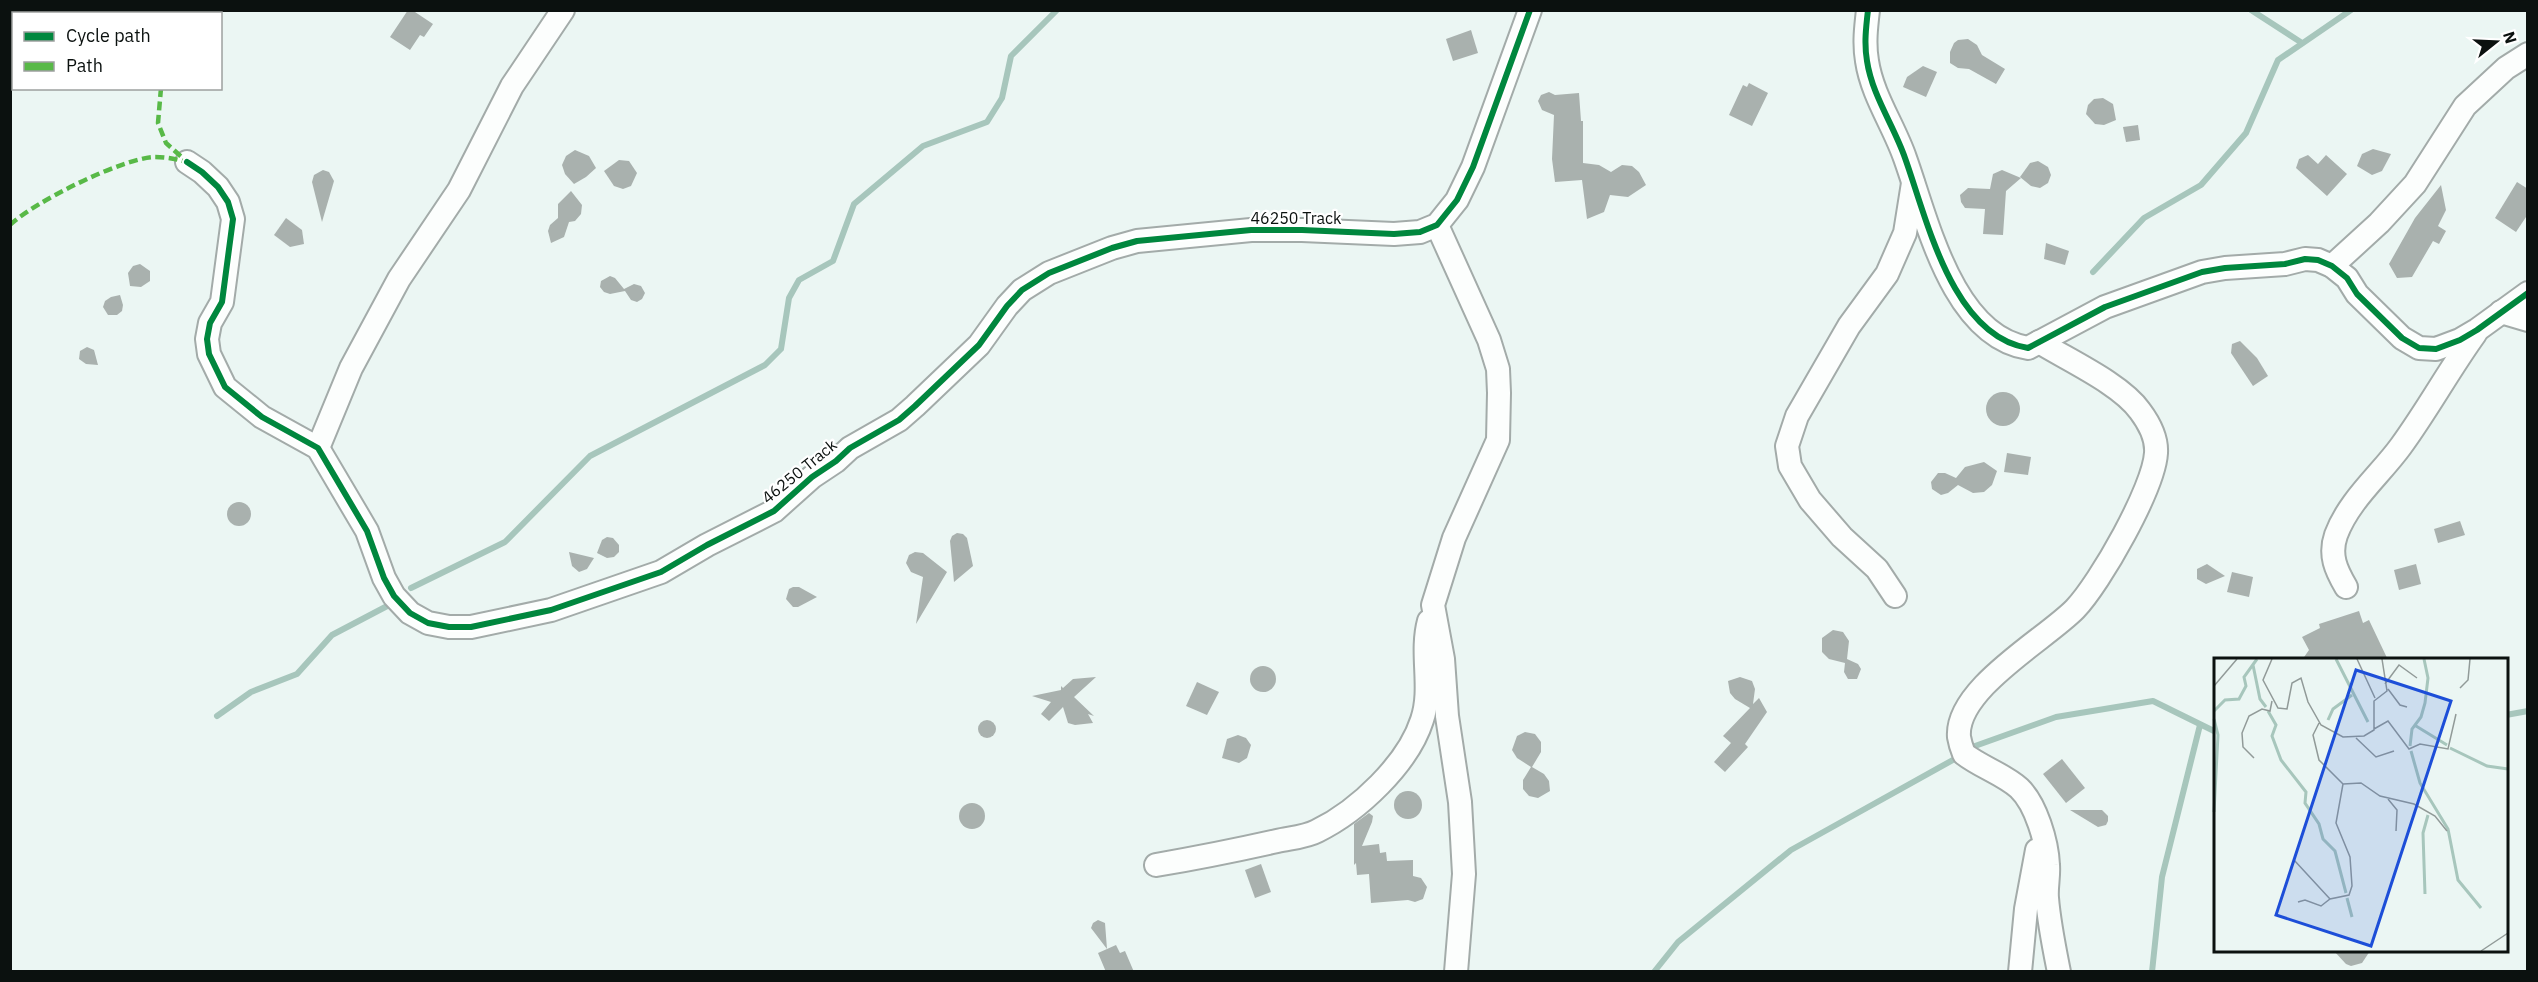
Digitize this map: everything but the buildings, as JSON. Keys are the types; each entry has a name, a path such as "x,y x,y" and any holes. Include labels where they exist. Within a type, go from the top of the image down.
{"street":[{"path":"187,162 218,187 228,202 233,219 222,302 210,323 207,339 209,354 216,370 225,387 262,417 318,448 351,368 399,279 459,190 512,86 563,10"},
{"path":"1156,865 1225,853 1316,832 1355,807 1408,751 1422,720 1427,691 1426,632 1433,605 1454,538 1498,440 1498,369 1489,340 1437,225 1457,201 1473,167 1530,10"},
{"path":"1868,10 1865,38 1871,79 1914,181 1937,251 1957,292 1974,314 2003,340 2014,346 2028,348 2105,307 2202,272 2285,264 2305,259 2318,260 2332,266 2347,278 2357,294 2381,320 2402,338 2419,348 2442,347 2477,330 2528,293"},
{"path":"2332,266 2379,223 2415,184 2465,106 2506,68 2528,54"},
{"path":"1895,597 1877,569 1842,537 1810,500 1790,466 1787,446 1797,416 1849,326 1887,274 1905,233 1914,181"},
{"name":"46250 Track","path":"318,448 367,531 384,578 394,596 410,613 428,623 449,627 471,627 507,621 596,596 662,572 707,545 774,512 812,477 836,461 850,448 867,436 899,420 979,345 1007,306 1022,290 1049,273 1112,248 1137,241 1251,230 1394,234 1420,232 1437,225"},
{"path":"2501,312 2528,320"},
{"path":"2346,587 2334,567 2333,551 2336,536 2347,512 2405,441 2477,330"},
{"path":"2039,342 2089,371 2139,409 2152,429 2156,452 2152,473 2142,496 2097,582 2074,609 2008,662 1979,691 1963,717 1959,735 1964,754 1982,767 2006,778 2021,790 2033,807 2039,821 2048,864 2048,906 2059,972"},
{"path":"1433,605 1443,659 1447,716 1460,802 1464,874 1456,972"},
{"path":"2020,972 2026,909 2036,862 2039,821"}],"waterway":[{"path":"411,588 505,542 590,456 765,365 781,349 789,298 799,280 833,261 854,204 923,146 987,122 1002,98 1011,56 1057,10"},
{"path":"2251,10 2302,43"},
{"path":"2093,272 2144,218 2201,185 2246,133 2278,60 2351,10"},
{"path":"217,716 251,692 297,674 332,635 391,604"},
{"path":"1969,751 1975,746 2056,717 2153,701 2214,731"},
{"path":"2508,715 2528,711"},
{"path":"2152,972 2162,877 2200,725"},
{"path":"1654,972 1678,942 1791,850 1960,756"}],"marked path":[{"path":"161,90 158,123 166,143 185,160"},
{"path":"10,225 58,194 122,165 155,157 187,162"}],"cycle path":[{"path":"187,162 218,187 228,202 233,219 222,302 210,323 207,339 209,354 225,387 262,417 318,448 367,531 384,578 394,596 410,613 428,623 449,627 471,627 551,610 661,572 707,545 774,511 812,477 836,461 850,448 899,420 979,345 1007,306 1022,290 1049,273 1112,248 1137,241 1251,230 1394,234 1420,232 1437,225 1457,200 1473,167 1530,10"},
{"path":"1868,10 1866,48 1870,74 1878,98 1905,158 1934,242 1961,299 1980,322 2002,339 2028,348 2105,307 2202,272 2285,264 2305,259 2318,260 2332,266 2347,278 2357,294 2402,338 2419,348 2436,349 2460,340 2528,293"}]}
